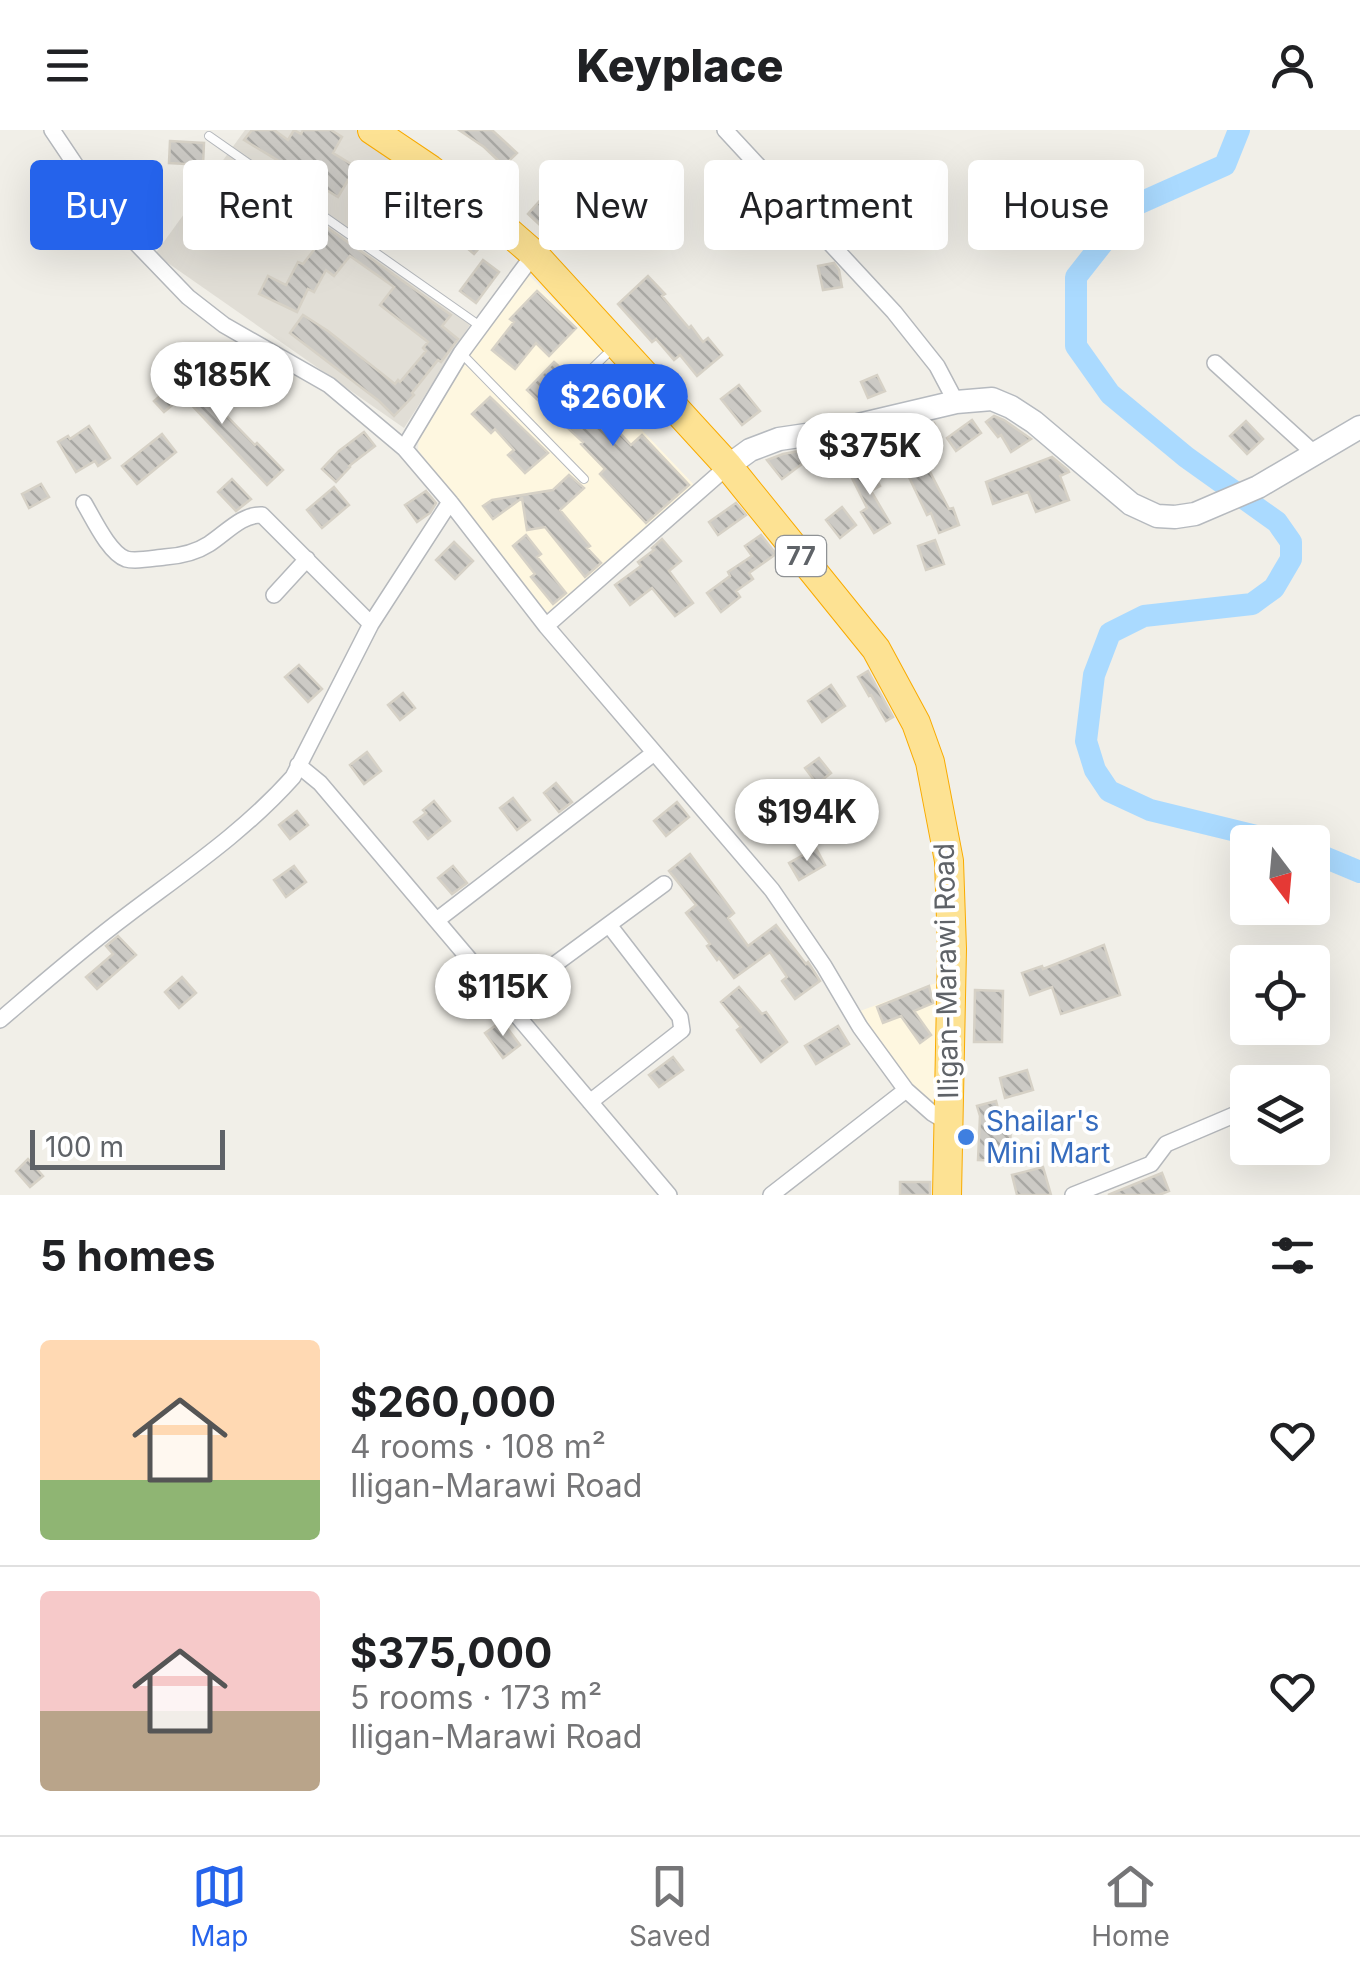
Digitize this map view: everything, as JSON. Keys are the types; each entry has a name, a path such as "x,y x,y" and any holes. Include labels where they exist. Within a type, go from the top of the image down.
{"highway":[{"name":"Iligan-Marawi Road","path":"372,130 416,160"},
{"name":"Iligan-Marawi Road","path":"519,241 728,466 876,649 916,723 930,762 949,861 952,949 947,1195"}],"main road":[{"path":"728,466 750,450 779,440 956,402 992,399 1034,422 1131,504 1157,516 1175,517 1194,514 1258,487 1360,427"}],"street":[{"path":"52,130 97,197 188,297 224,326 329,384 404,448 546,626 772,890 860,1027 906,1090 947,1122"},
{"path":"724,130 894,312 938,366 956,402"},
{"path":"404,448 461,353 534,254"},
{"path":"1215,363 1315,454"},
{"path":"546,626 728,466"},
{"path":"0,1020 98,938 221,846 276,796 292,777 371,624 450,502"},
{"path":"84,504 110,545 125,559 195,552 245,518 262,514 371,624"},
{"path":"274,594 306,559"},
{"path":"438,920 654,753"},
{"path":"298,765 320,783 669,1195"},
{"path":"506,1001 664,884"},
{"path":"590,1102 682,1030 680,1017 609,925"},
{"path":"771,1195 906,1090"},
{"path":"1073,1195 1150,1164 1166,1144 1230,1117"}],"lane":[{"path":"209,136 348,232"},
{"path":"373,250 480,326"},
{"path":"573,386 616,344"},
{"path":"461,353 584,479"}],"shaded area":[{"path":"245,130 356,130 399,160 348,160 348,250 378,250 475,317 404,428 155,254 163,250 163,243 183,215 183,250 328,250 328,160 223,160"},
{"path":"528,274 660,408 640,428 696,487 547,613 418,450 419,432 469,353"},
{"path":"939,982 937,1108 916,1095 860,1011"}],"building":[{"path":"252,130 274,130 288,140 294,130 301,134 303,130 331,130 342,137 333,153 348,162 348,180 338,197 328,191 328,160 277,160 244,140"},
{"path":"459,130 492,130 517,153 510,160 498,160"},
{"path":"170,141 204,143 203,160 169,163"},
{"path":"539,202 539,224 528,214"},
{"path":"328,228 348,242 348,250 359,250 451,315 442,326 458,339 394,416 290,333 303,315 395,384 426,351 423,348 428,342 380,305 394,287 350,256 334,276 326,270 314,292 308,289 297,312 259,294 268,276 286,285 298,262 303,264 314,250 328,250"},
{"path":"483,260 499,272 476,303 460,291"},
{"path":"834,263 842,287 823,290 818,266"},
{"path":"648,276 689,328 703,342 708,338 722,355 697,376 680,355 674,360 656,339 652,342 618,304"},
{"path":"537,291 576,328 549,356 536,343 515,369 492,350 514,322 510,319"},
{"path":"554,362 565,372 558,379 568,393 575,394 592,410 598,403 609,413 605,417 631,445 642,435 689,485 646,523 600,474 605,469 583,442 527,390"},
{"path":"186,374 283,470 267,485 183,396 164,412 154,401"},
{"path":"877,375 885,391 868,398 861,382"},
{"path":"739,385 760,411 742,425 721,399"},
{"path":"490,397 548,453 525,473 508,455 514,450 495,429 491,433 472,414"},
{"path":"994,416 1031,439 1011,452 1001,435 998,437 986,422"},
{"path":"972,420 981,433 956,451 947,438"},
{"path":"1246,421 1263,439 1247,454 1230,436"},
{"path":"934,423 941,437 911,451 903,435"},
{"path":"89,426 110,458 76,472 58,442"},
{"path":"364,432 375,446 336,482 322,469"},
{"path":"162,434 176,452 137,484 122,466"},
{"path":"805,450 810,458 782,479 767,460 783,454"},
{"path":"1052,457 1069,472 1060,476 1069,500 1036,512 1028,492 993,504 986,482"},
{"path":"869,464 880,486 871,491 890,523 874,533 861,512 867,508 850,474"},
{"path":"926,464 959,525 939,533 908,475"},
{"path":"569,475 584,488 560,510 601,563 585,577 545,527 527,530 522,498 493,519 483,506 492,500 553,490"},
{"path":"232,479 251,499 236,511 218,492"},
{"path":"41,484 49,497 29,508 22,494"},
{"path":"334,487 349,505 322,528 307,510"},
{"path":"426,491 436,503 417,522 405,505"},
{"path":"736,503 746,515 718,535 709,522"},
{"path":"842,507 856,525 840,538 826,520"},
{"path":"526,535 541,554 537,557 566,593 553,604 513,546"},
{"path":"761,535 776,554 749,573 753,579 736,591 740,597 721,612 707,593 752,556 745,546"},
{"path":"662,539 681,561 669,571 693,603 675,616 652,588 630,605 615,585 641,566 638,562"},
{"path":"935,540 944,564 926,570 918,546"},
{"path":"454,542 473,561 455,579 436,560"},
{"path":"299,665 322,689 308,702 285,677"},
{"path":"868,671 893,717 886,721 858,677"},
{"path":"831,685 845,706 822,722 808,701"},
{"path":"403,693 415,708 400,720 388,705"},
{"path":"367,752 381,771 364,784 350,765"},
{"path":"819,758 831,773 817,784 805,768"},
{"path":"556,783 572,802 559,812 544,793"},
{"path":"513,798 530,820 517,830 500,808"},
{"path":"434,801 450,821 428,839 414,822"},
{"path":"677,802 689,817 666,836 654,821"},
{"path":"297,811 308,825 290,839 279,825"},
{"path":"816,848 825,865 799,880 789,863"},
{"path":"690,854 734,913 728,918 748,946 776,925 820,981 795,999 782,981 787,977 770,952 734,978 686,913 696,905 669,871"},
{"path":"294,866 306,882 286,897 274,880"},
{"path":"453,866 467,883 452,894 438,878"},
{"path":"118,936 136,955 97,989 86,977 113,954 106,946"},
{"path":"1104,945 1120,995 1061,1014 1052,987 1030,995 1022,973 1042,966 1043,969"},
{"path":"182,977 196,993 179,1008 165,992"},
{"path":"929,986 933,1003 914,1011 931,1035 920,1043 901,1016 883,1023 877,1007"},
{"path":"739,987 762,1014 766,1012 787,1042 761,1062 721,1002"},
{"path":"975,990 1003,991 1002,1042 974,1042"},
{"path":"502,1021 520,1045 503,1058 485,1033"},
{"path":"838,1026 849,1044 816,1064 805,1046"},
{"path":"673,1057 683,1070 659,1087 649,1075"},
{"path":"1027,1070 1033,1090 1005,1098 1000,1078"},
{"path":"996,1101 1003,1127 1011,1127 1009,1161 978,1160 977,1106"},
{"path":"28,1159 43,1176 30,1187 16,1171"},
{"path":"1043,1167 1051,1195 1017,1195 1012,1175"},
{"path":"1162,1173 1169,1191 1159,1195 1108,1195"},
{"path":"900,1182 930,1182 930,1195 900,1195"}],"waterway":[{"path":"1230,830 1150,810 1109,791 1095,770 1086,741 1094,675 1110,633 1144,616 1252,604 1274,588 1291,559 1291,542 1277,522 1186,457 1110,394 1076,346 1076,277 1131,207 1225,165 1239,130"},
{"path":"1330,860 1360,872"}],"place":[{"name":"Shailar's Mini Mart","path":"966,1137"}]}
